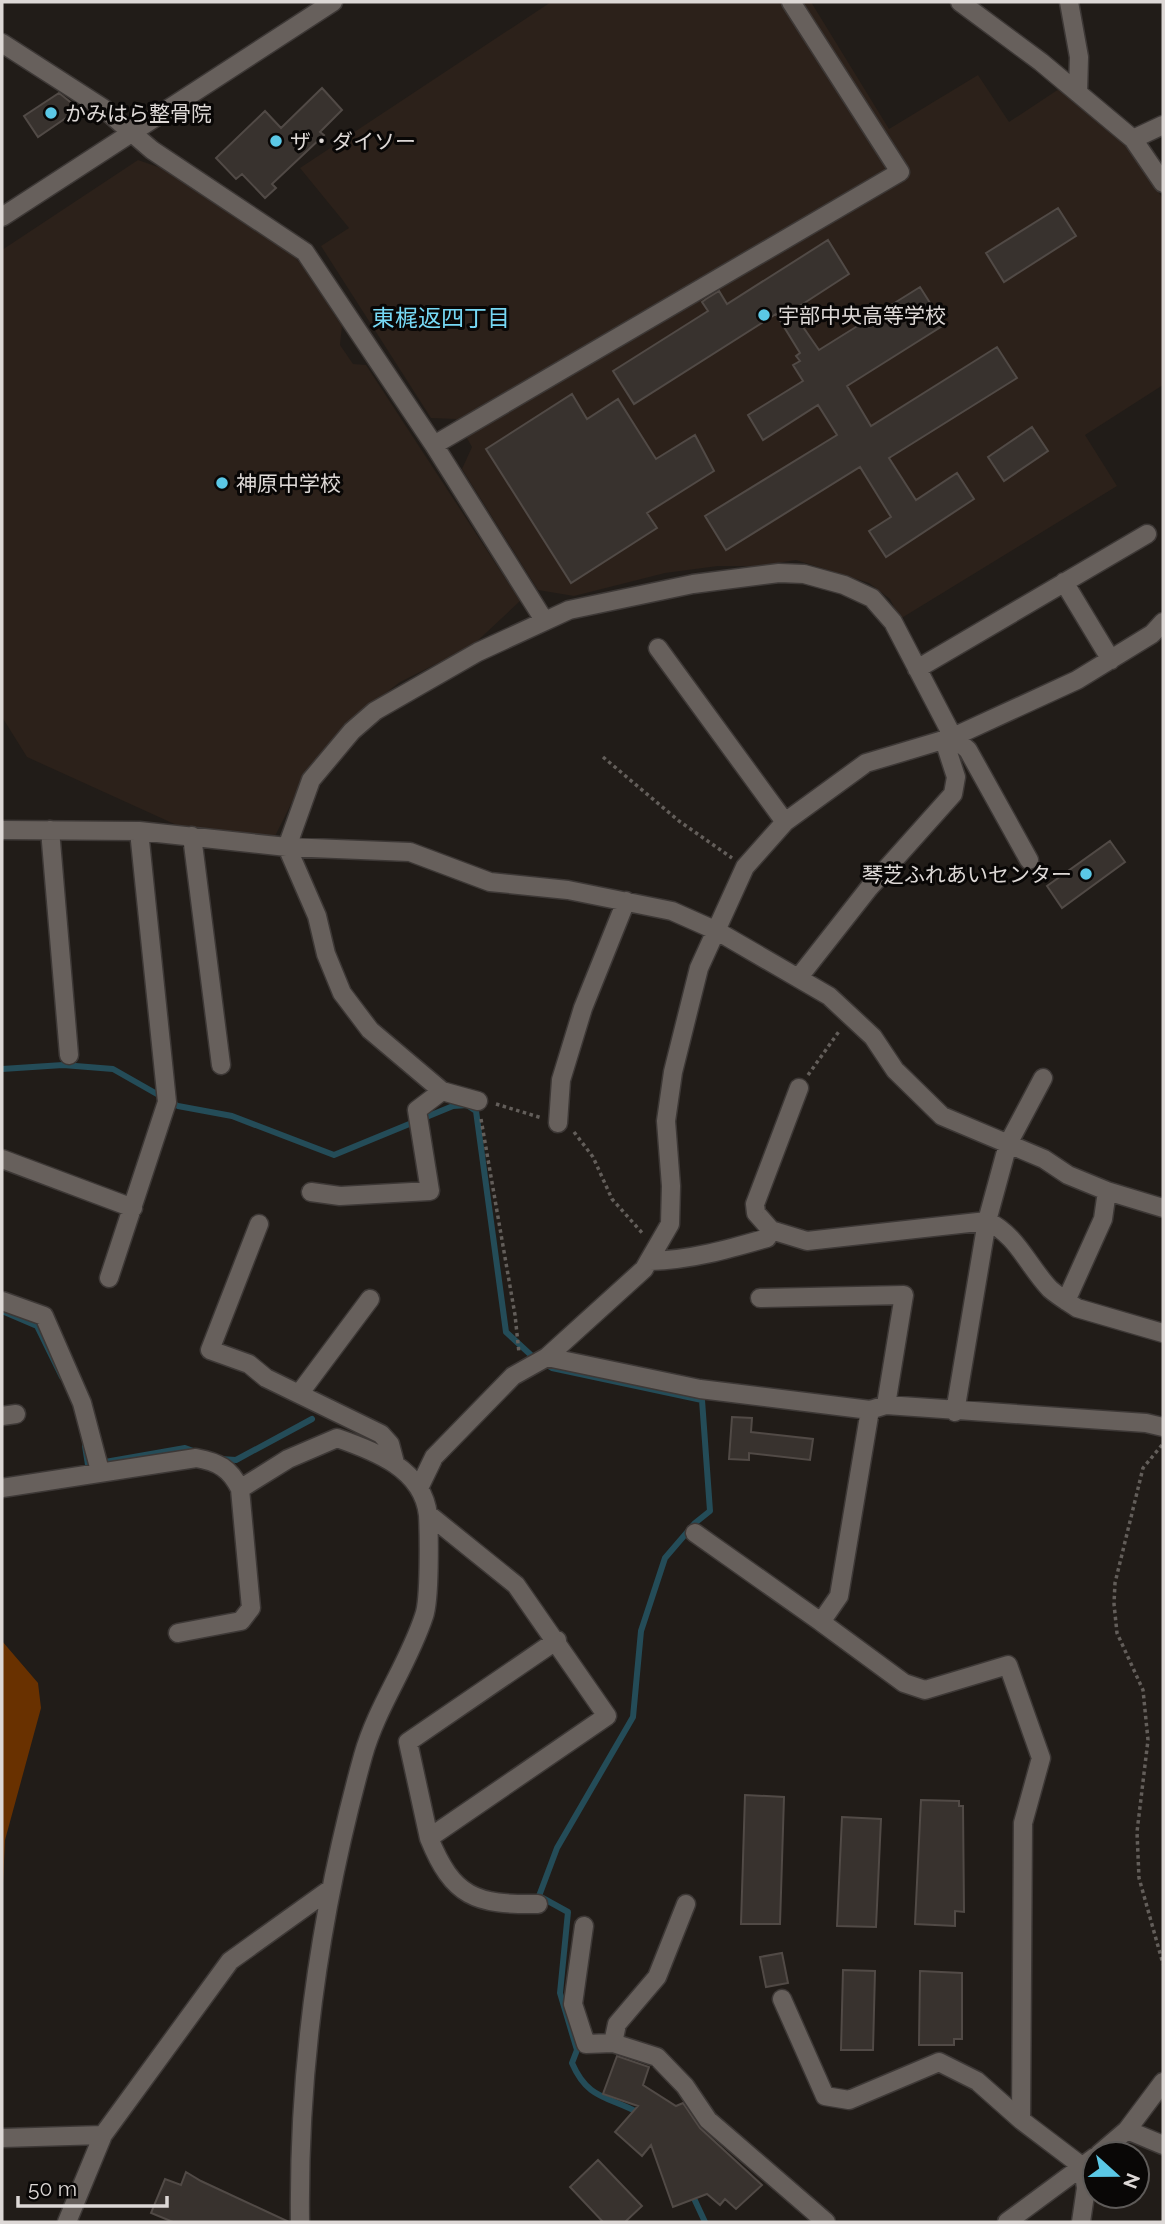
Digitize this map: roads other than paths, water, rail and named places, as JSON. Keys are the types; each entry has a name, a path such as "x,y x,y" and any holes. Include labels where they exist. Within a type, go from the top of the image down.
{"street":[{"path":"2,217 333,2"},
{"path":"434,444 900,172 791,2"},
{"path":"960,2 1133,139 1163,183"},
{"path":"1069,2 1079,57 1078,93"},
{"path":"2,43 103,108 131,133 305,252 434,444 544,620"},
{"path":"1133,139 1163,125"},
{"path":"918,668 1147,534"},
{"path":"478,1101 442,1091 370,1030 342,993 326,954 317,916 287,847 311,780 352,731 375,711 427,678 544,620 590,604 693,584 779,573 804,574 844,585 872,598 893,622 918,668 949,739 956,778 953,794 869,888 799,977"},
{"path":"1064,582 1111,660"},
{"path":"419,1488 434,1457 513,1376 547,1357 653,1255 670,1224 671,1186 666,1121 673,1072 699,968 745,867 785,822 866,763 949,739 1111,660 1163,622"},
{"path":"658,648 785,822"},
{"path":"949,739 968,750 1029,860"},
{"path":"50,830 69,1055"},
{"path":"2,831 139,831 287,847 410,852 490,882 568,890 672,911 717,931 799,977 851,1015 873,1037 895,1070 942,1116 1107,1191 1163,1208"},
{"path":"110,1278 167,1102 139,831"},
{"path":"192,836 221,1065"},
{"path":"558,1123 564,1068 583,1008 626,901"},
{"path":"955,1412 987,1222 1008,1144 1043,1079"},
{"path":"799,1088 755,1204 756,1213 771,1230 807,1241 987,1222 1004,1229 1051,1289 1077,1308 1163,1333"},
{"path":"311,1192 340,1196 430,1191 417,1110 442,1091"},
{"path":"2,1159 133,1208"},
{"path":"1066,1301 1103,1219 1107,1191"},
{"path":"259,1224 210,1350 249,1364 266,1378 381,1434 390,1444 395,1463"},
{"path":"653,1255 674,1261 717,1253 767,1238 771,1230"},
{"path":"760,1298 904,1295 839,1596 821,1622"},
{"path":"299,1394 370,1299"},
{"path":"2,1301 44,1316 82,1403 100,1471"},
{"path":"547,1357 699,1390 878,1408 1146,1423 1163,1427"},
{"path":"240,1489 288,1459 337,1438 373,1450 395,1463 419,1488 428,1514 426,1612 376,1720 364,1754 329,1890 307,2069 299,2174 300,2222"},
{"path":"2,1488 196,1458 214,1461 232,1471 240,1489 251,1608 241,1621 178,1633"},
{"path":"428,1514 516,1585 557,1640 607,1716 429,1838"},
{"path":"695,1533 904,1683 925,1690 1008,1665 1041,1758 1023,1823 1021,2120"},
{"path":"538,1904 498,1903 465,1892 451,1881 429,1838 408,1742 557,1640"},
{"path":"67,2222 103,2135 230,1961 329,1890"},
{"path":"613,2043 617,2024 657,1977 686,1904"},
{"path":"584,1926 573,2004 586,2044 613,2043 657,2057 685,2086 708,2120 827,2222"},
{"path":"782,1999 825,2096 849,2100 939,2062 977,2081 1021,2120 1081,2157"},
{"path":"1115,2140 1127,2130 1163,2082"},
{"path":"1127,2130 1163,2145"},
{"path":"2,2138 103,2135"},
{"path":"1007,2222 1081,2168"}],"waterway":[{"path":"2,1069 63,1065 113,1069 178,1106 232,1116 334,1155 453,1106 467,1105 476,1111 506,1332 532,1356 552,1368 702,1400 710,1511 695,1523 665,1558 641,1631 633,1717 557,1848 539,1896 568,1912 560,1993 577,2050 572,2063 592,2091 639,2113"},
{"path":"2,1311 37,1326 62,1377"},
{"path":"220,1459 236,1460 312,1419"},
{"path":"85,1446 88,1465 185,1448 196,1452"},
{"path":"691,2192 705,2222"}],"place":[{"name":"かみはら整骨院","path":"51,113"},
{"name":"ザ・ダイソー","path":"276,141"},
{"name":"宇部中央高等学校","path":"764,315"},
{"name":"神原中学校","path":"222,483"},
{"name":"琴芝ふれあいセンター","path":"1086,874"}],"district":[{"name":"東梶返四丁目","path":"441,317"}]}
